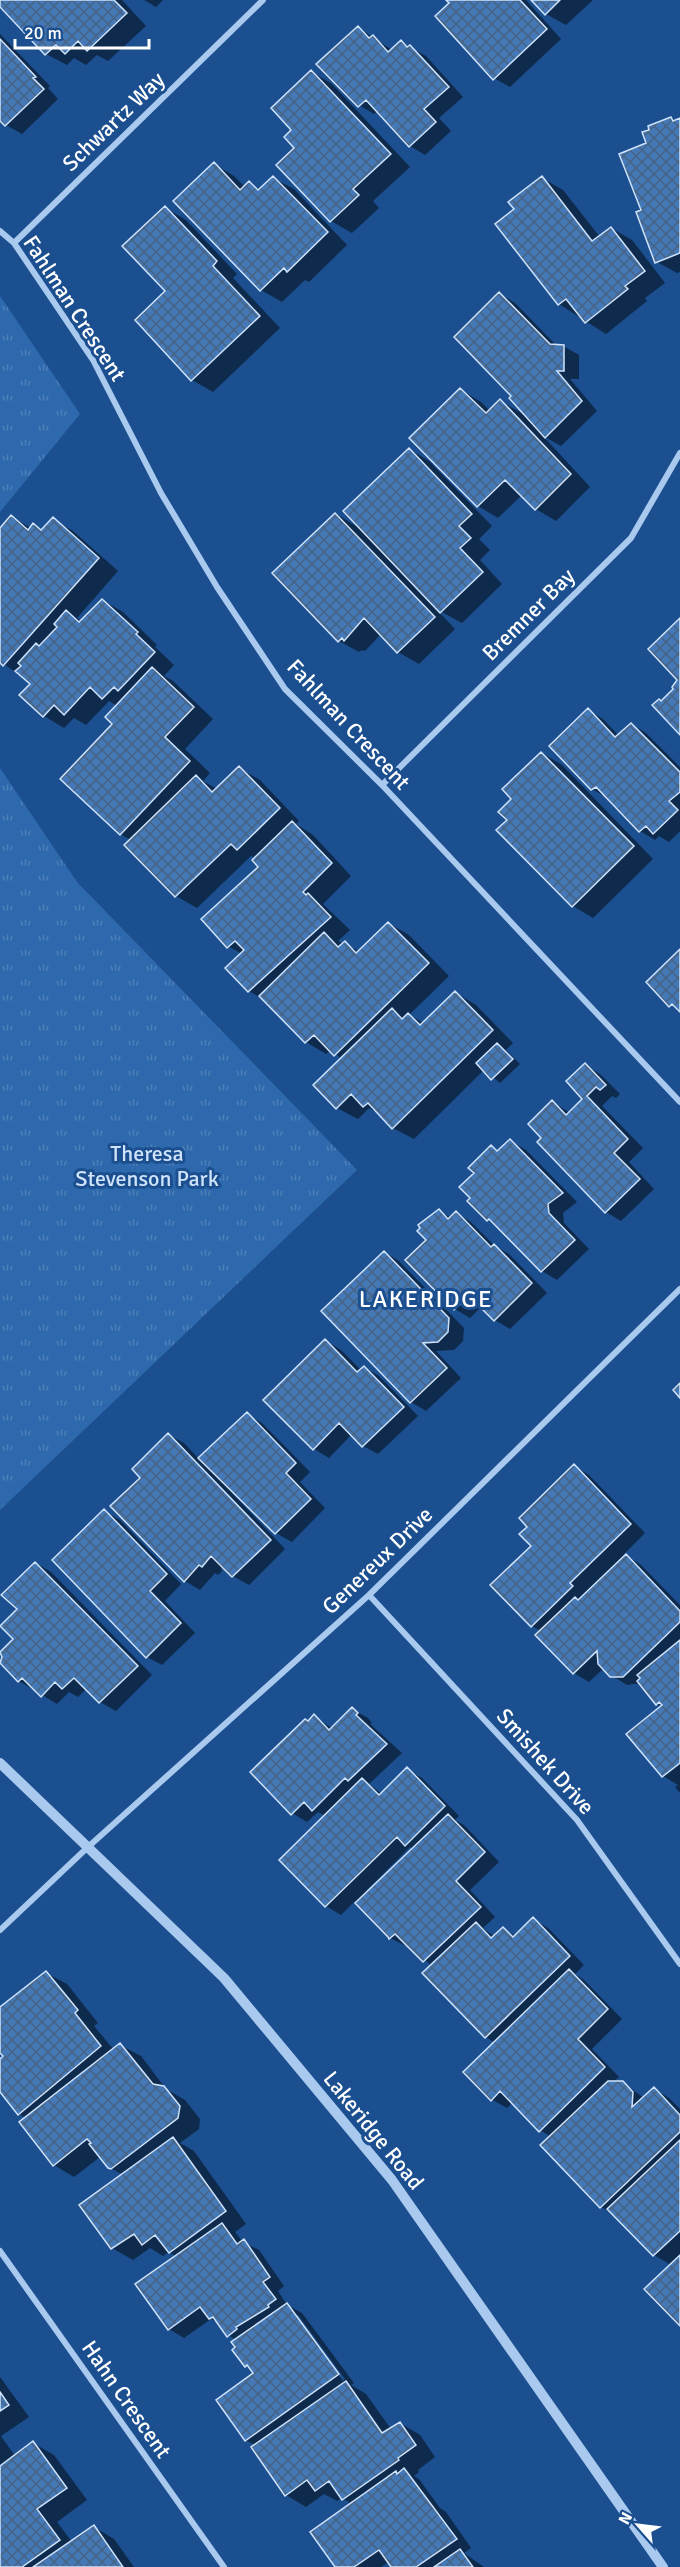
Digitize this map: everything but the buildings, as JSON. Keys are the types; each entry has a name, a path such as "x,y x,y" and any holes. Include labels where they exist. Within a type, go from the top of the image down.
{"street":[{"name":"Schwartz Way","path":"14,243 263,0"},
{"name":"Fahlman Crescent","path":"0,231 14,243 93,360 161,493 217,588 285,689 382,785 680,1102"},
{"name":"Bremner Bay","path":"382,785 631,538 680,453"},
{"name":"Genereux Drive","path":"0,1930 88,1847 369,1595 680,1289"},
{"name":"Smishek Drive","path":"369,1595 578,1820 680,1964"},
{"name":"Lakeridge Road","path":"0,1763 224,1978 392,2180 663,2567"},
{"name":"Hahn Crescent","path":"0,2251 224,2567"}],"green space":[{"path":"0,296 80,414 0,512"},
{"name":"Theresa Stevenson Park","path":"0,768 77,882 357,1170 0,1510"}],"district":[{"name":"LAKERIDGE","path":"426,1299"}]}
